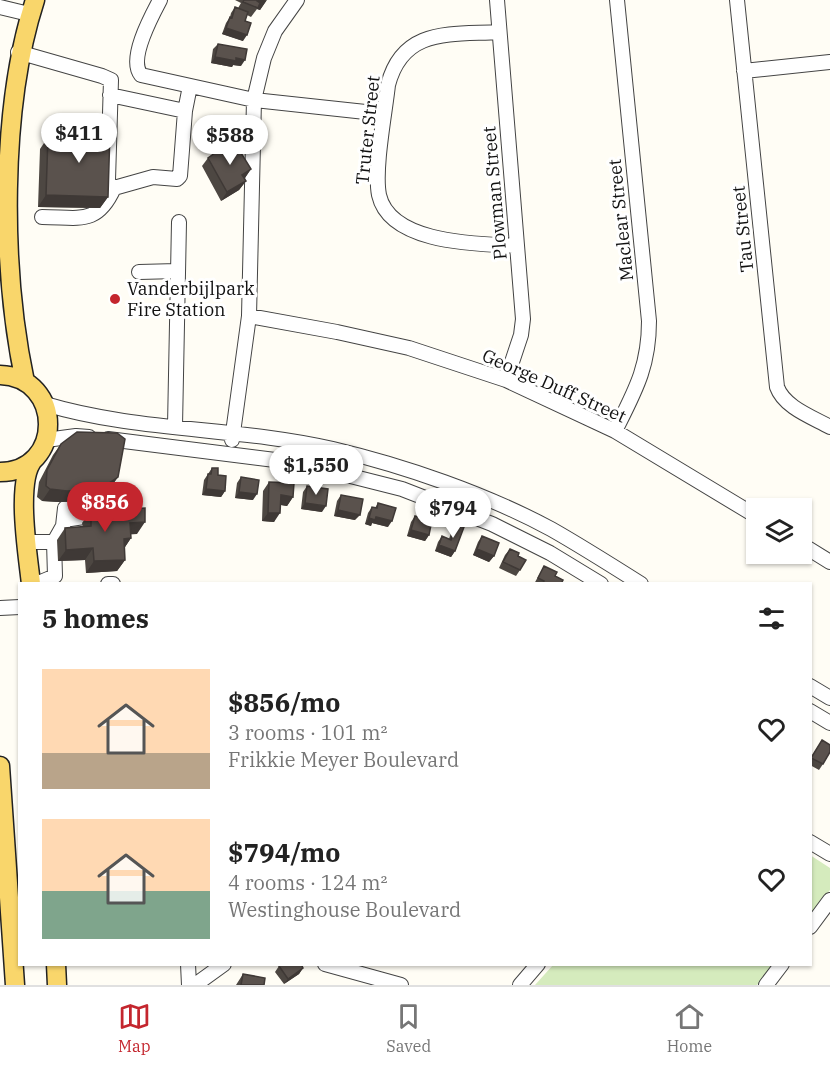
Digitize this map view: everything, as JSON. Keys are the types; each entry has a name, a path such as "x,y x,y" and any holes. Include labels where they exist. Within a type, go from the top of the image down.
{"main road":[{"path":"25,382 4,277 3,190 9,102 18,52 32,7"},
{"path":"0,375 16,377 37,391 45,404 49,422 46,440 30,464 26,476 24,508 31,582"},
{"path":"0,472 17,470 36,457"},
{"path":"0,766 7,962 15,985"},
{"path":"56,966 57,985"}],"street":[{"path":"160,0 140,47 136,63 137,70 146,78 254,100 384,114"},
{"path":"231,454 249,316 254,100 264,58 275,31 297,0"},
{"name":"Plowman Street","path":"497,0 523,319 521,335 506,380"},
{"name":"Maclear Street","path":"615,431 640,381 646,361 649,321 617,0"},
{"name":"Tau Street","path":"737,0 777,387 780,395 789,403 830,427"},
{"path":"0,7 32,7"},
{"name":"Truter Street","path":"499,32 428,38 410,47 402,55 392,73 384,114 377,182 383,206 389,215 404,225 433,237 461,243 517,246"},
{"path":"18,52 102,76 111,81 108,180 114,188"},
{"path":"744,71 830,62"},
{"path":"42,217 93,216 105,206 114,188 153,177 177,178 180,176 185,111 190,87"},
{"path":"110,95 185,111"},
{"path":"175,426 179,222"},
{"path":"139,272 177,271"},
{"name":"George Duff Street","path":"249,316 409,348 506,380 615,431 746,510"},
{"path":"45,404 97,417 233,433 332,449 433,478 489,500 551,529 638,582"},
{"path":"46,440 76,436 90,437 299,463 402,489 492,524 550,553 598,582"},
{"path":"59,580 54,542 64,514 90,516 99,505"},
{"path":"27,542 54,542"},
{"path":"812,551 830,562"},
{"path":"0,608 18,607"},
{"path":"812,687 830,698"},
{"path":"812,712 830,723"},
{"path":"812,843 830,854"},
{"path":"812,924 830,900"},
{"path":"188,966 189,985"},
{"path":"195,985 221,966"},
{"path":"332,966 401,985"},
{"path":"520,985 536,966"},
{"path":"766,985 780,966"}],"green space":[{"path":"812,856 830,868 830,890 812,913"},
{"path":"552,966 772,966 757,985 535,985"}],"building":[{"path":"244,0 258,0 260,3 258,8 243,2"},
{"path":"235,7 248,12 245,21 251,23 247,35 226,28"},
{"path":"218,44 247,49 245,60 236,58 236,61 215,57"},
{"path":"67,130 110,131 108,197 46,195 48,137 66,138"},
{"path":"233,140 251,169 242,175 246,181 227,192 208,158"},
{"path":"77,432 117,433 125,439 118,477 100,489 67,491 50,489 46,486 47,470 61,444"},
{"path":"212,468 218,468 218,475 226,476 225,491 206,489 208,474 211,474"},
{"path":"241,477 259,480 257,494 239,492"},
{"path":"269,482 294,483 293,497 281,495 280,513 268,513"},
{"path":"307,486 328,489 326,506 305,503"},
{"path":"341,495 363,499 360,515 338,510"},
{"path":"378,503 396,508 392,521 376,517 375,520 369,518 372,507 377,508"},
{"path":"145,508 145,522 130,523 131,538 124,539 125,560 94,561 93,548 66,550 65,528 91,526 91,511"},
{"path":"415,516 432,520 429,535 411,530"},
{"path":"456,524 464,527 455,551 439,545 442,536 451,540"},
{"path":"482,536 499,543 494,556 477,549"},
{"path":"510,549 519,553 518,556 526,560 520,570 503,562"},
{"path":"544,566 557,572 555,576 563,580 562,582 543,582 538,578"},
{"path":"822,740 830,745 830,752 823,764 812,756"},
{"path":"279,966 302,966 303,968 288,979"},
{"path":"243,974 265,978 264,985 241,985"}],"place":[{"name":"Vanderbijlpark Fire Station","path":"115,299"}]}
